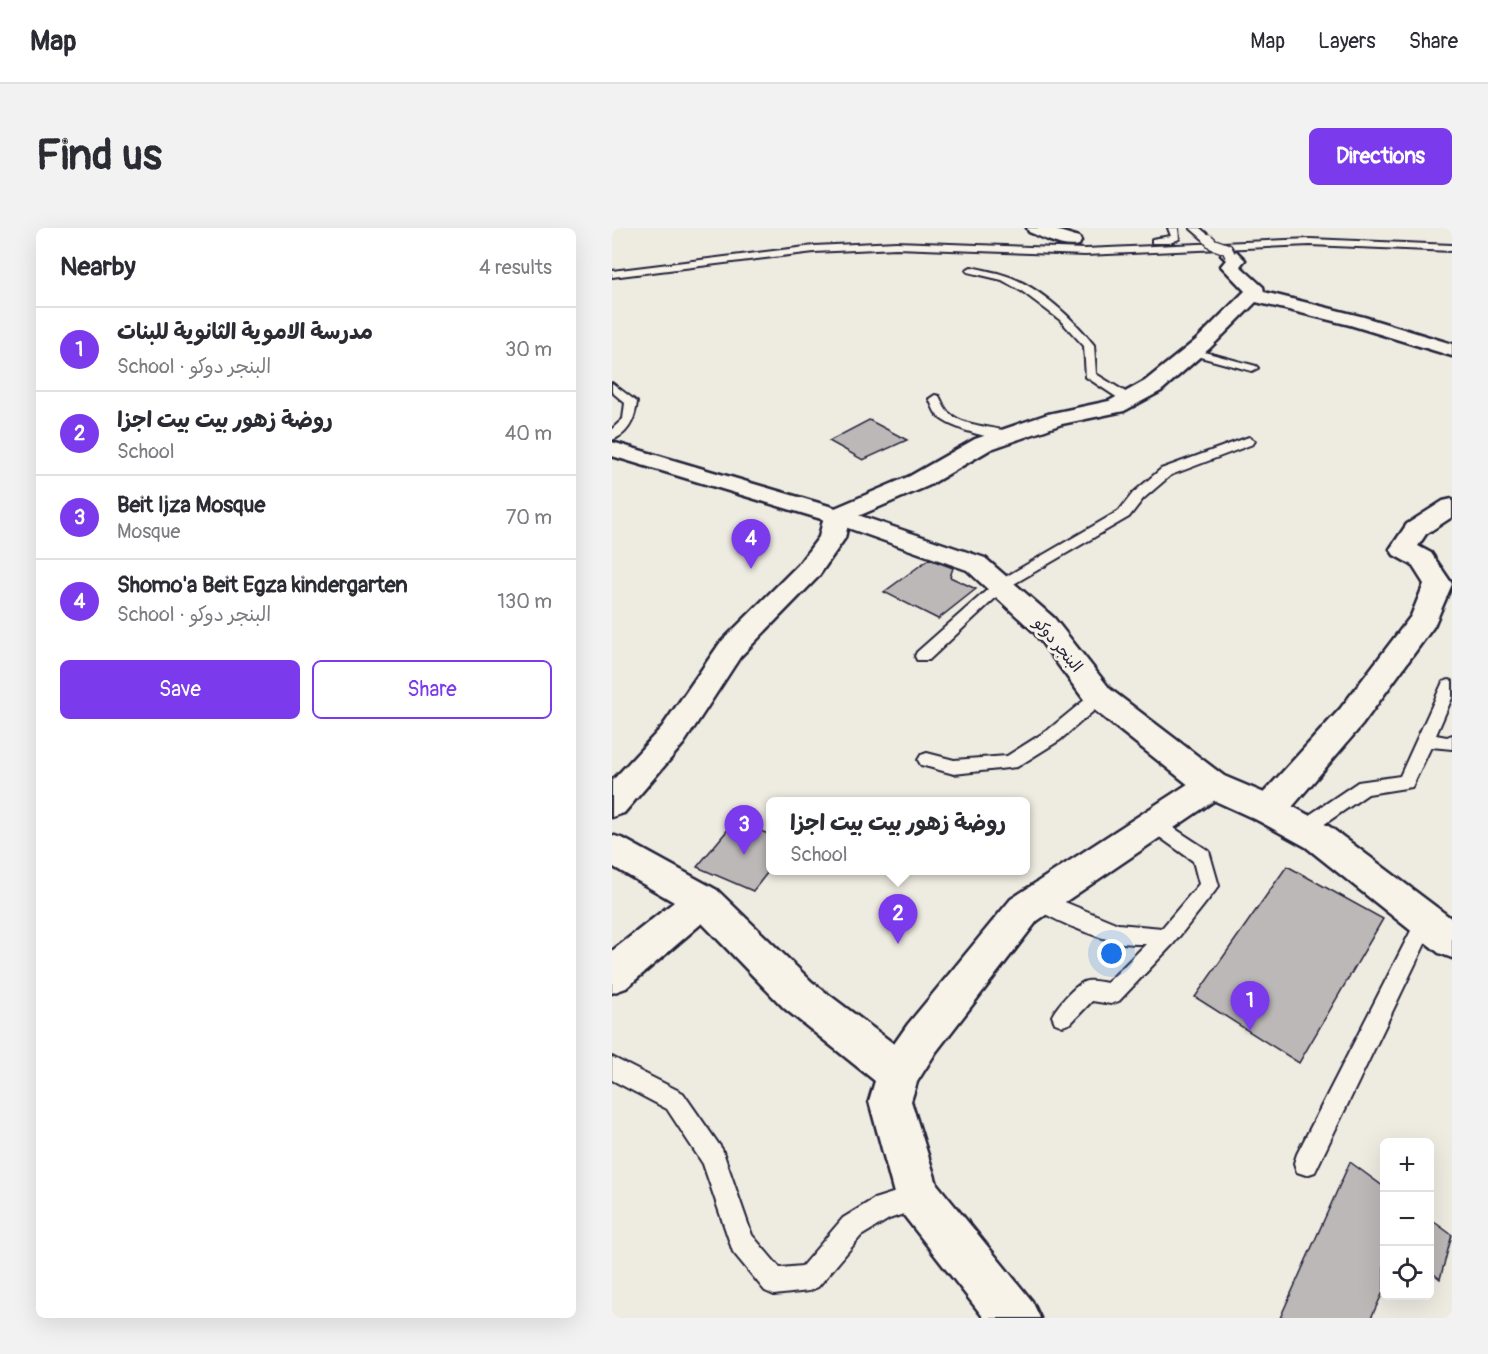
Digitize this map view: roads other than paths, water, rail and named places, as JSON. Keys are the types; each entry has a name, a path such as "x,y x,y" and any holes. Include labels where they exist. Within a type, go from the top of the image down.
{"street":[{"path":"1035,228 1055,237 1073,241"},
{"path":"612,804 673,735 730,650 808,571 832,538 837,516 919,481 983,444 1056,419 1116,406 1153,386 1193,352 1256,291 1230,266 1236,260 1230,255"},
{"path":"1252,295 1357,321 1452,350"},
{"name":"البنجر دوكو","path":"612,449 837,516 976,564 1044,625 1099,697 1212,785 1269,810 1318,837 1452,941"},
{"path":"1269,810 1351,717 1424,619 1438,584 1422,559 1402,549 1416,528 1452,506"},
{"path":"1015,1318 918,1197 890,1101 898,1073 922,1038 1024,910 1212,785"},
{"path":"612,849 704,901 798,995 898,1073"},
{"path":"612,975 663,931 704,901"}],"lane":[{"path":"1073,241 1114,243 1170,240 1176,237 1173,228"},
{"path":"1195,228 1213,244 1227,249 1230,255"},
{"path":"612,274 814,249 896,245 1085,252 1310,242 1452,248"},
{"path":"971,270 1005,278 1027,290 1064,318 1089,345 1090,375 1128,399"},
{"path":"1193,352 1252,368"},
{"path":"612,386 631,402 629,420 612,436"},
{"path":"935,399 943,415 974,430 1009,435"},
{"path":"923,656 1000,586 1124,514 1138,496 1166,472 1249,441"},
{"path":"1303,829 1364,787 1406,782 1449,686"},
{"path":"927,760 954,767 1011,762 1054,735 1099,697"},
{"path":"1425,739 1449,744 1452,742"},
{"path":"1063,1016 1088,990 1111,994 1167,937 1209,886 1202,857 1154,823"},
{"path":"1038,900 1069,915 1118,933 1167,937"},
{"path":"1306,1164 1426,921"},
{"path":"612,1068 675,1101 713,1158 741,1243 774,1282 809,1278 852,1227 883,1208 918,1197"}],"place":[{"name":"Shomo'a Beit Egza kindergarten","path":"751,569"},
{"name":"Beit Ijza Mosque","path":"744,855"},
{"name":"روضة زهور بيت بيت اجزا","path":"898,944"},
{"name":"مدرسة الاموية الثانوية للبنات","path":"1250,1031"}]}
